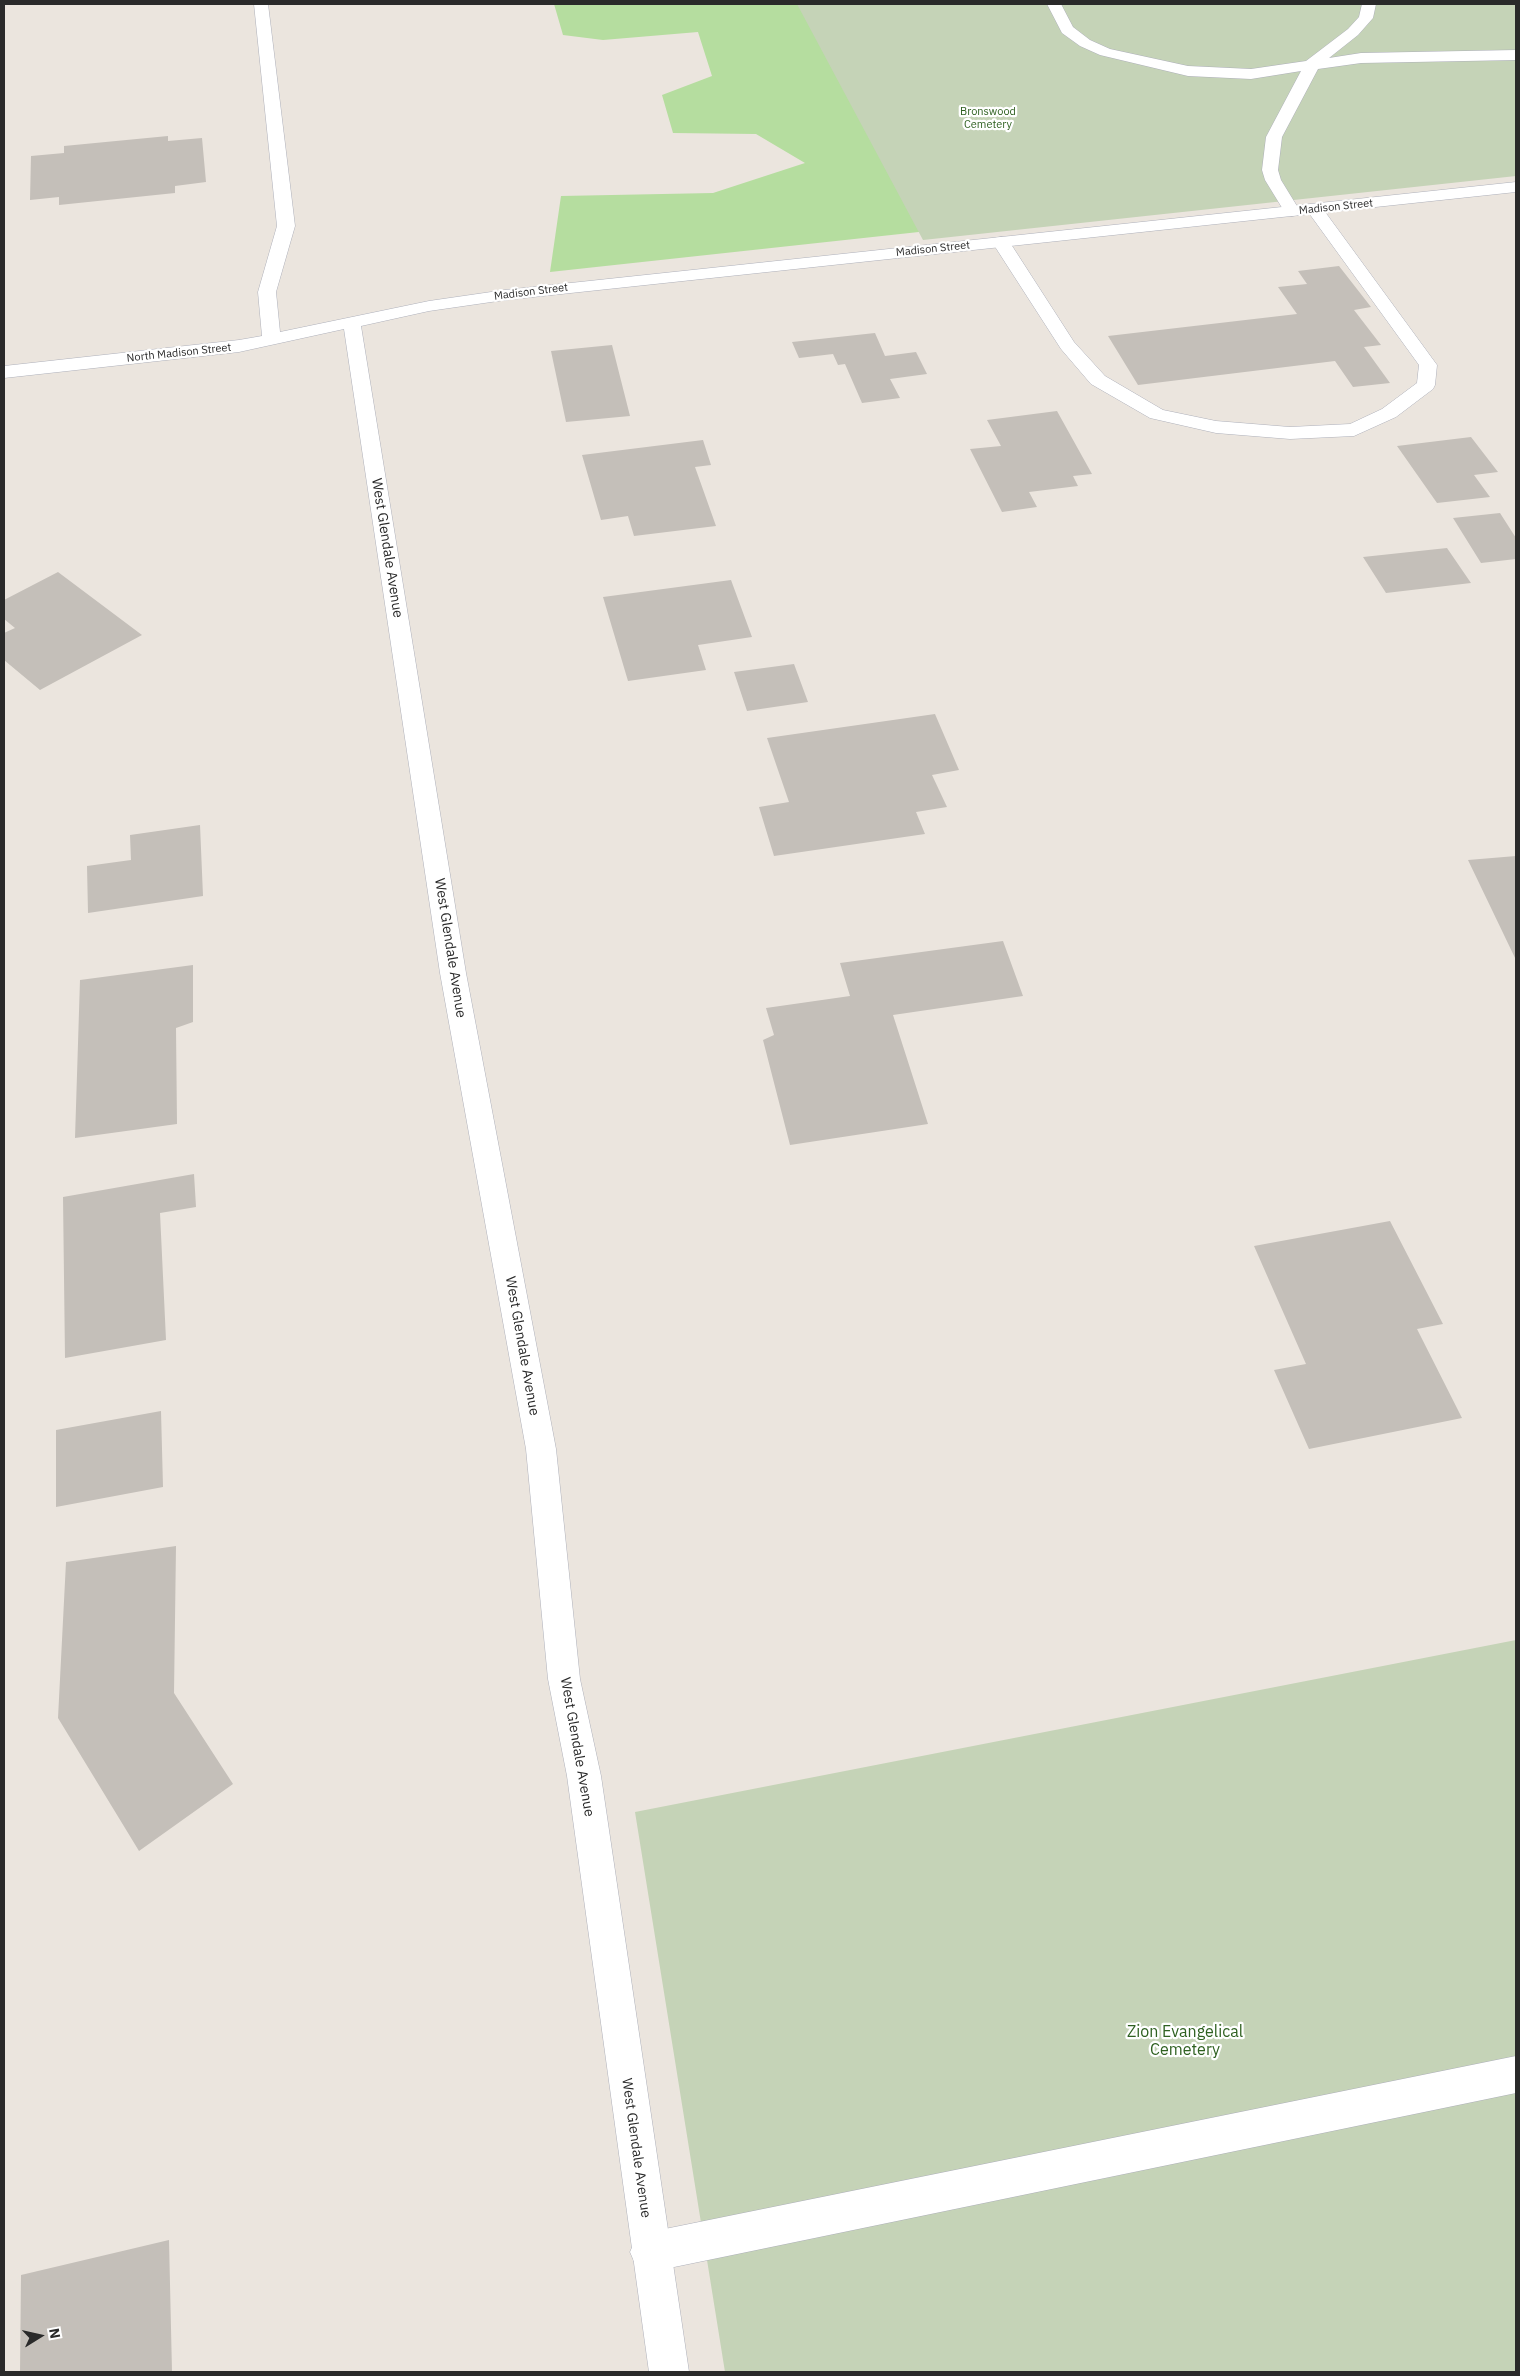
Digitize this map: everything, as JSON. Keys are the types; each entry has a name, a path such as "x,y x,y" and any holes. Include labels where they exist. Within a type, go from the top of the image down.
{"street":[{"path":"261,4 286,226 267,292 272,340"},
{"path":"1054,4 1068,30 1085,43 1105,52 1146,63 1188,71 1251,74 1313,63 1361,58 1516,55"},
{"path":"1292,211 1273,180 1270,170 1274,137 1313,63 1354,32 1366,18 1369,4"},
{"name":"Madison Street","path":"352,324 429,306 505,295 1516,187"},
{"path":"1001,242 1067,345 1098,380 1157,414 1216,427 1280,433 1354,430 1389,413 1426,385 1428,365 1314,209"},
{"name":"North Madison Street","path":"4,372 239,346 352,324"},
{"name":"West Glendale Avenue","path":"352,324 453,973 541,1449 564,1679 584,1776 650,2252 669,2372"},
{"path":"650,2252 1516,2074"}],"green space":[{"path":"554,4 839,4 928,231 550,272 561,196 713,193 805,163 756,134 673,133 662,95 712,76 698,32 603,40 563,35"},
{"name":"Bronswood Cemetery","path":"797,4 1516,4 1516,176 923,240"},
{"name":"Zion Evangelical Cemetery","path":"1516,1640 1516,2372 725,2372 635,1812"}],"building":[{"path":"168,136 168,141 202,138 206,182 175,186 175,193 59,205 59,197 30,200 31,156 64,153 64,146"},
{"path":"1339,266 1371,307 1354,310 1381,345 1364,347 1390,383 1353,387 1335,361 1138,385 1108,336 1297,314 1278,287 1307,284 1298,271"},
{"path":"875,333 885,356 916,352 927,374 890,379 900,398 862,403 845,364 838,365 833,354 799,358 792,342"},
{"path":"612,345 630,416 566,422 551,351"},
{"path":"1057,411 1092,474 1073,476 1078,486 1029,492 1037,507 1002,512 970,449 1001,446 987,420"},
{"path":"1471,437 1498,472 1474,475 1490,497 1437,503 1397,446"},
{"path":"703,440 711,465 695,467 716,526 634,536 628,516 601,520 582,455"},
{"path":"1500,513 1516,538 1516,559 1481,563 1453,518"},
{"path":"1447,548 1471,583 1386,593 1363,557"},
{"path":"58,572 142,635 40,690 4,660 4,633 15,628 4,619 4,600"},
{"path":"731,580 752,637 698,645 706,670 628,681 603,597"},
{"path":"794,664 808,702 747,711 734,672"},
{"path":"935,714 959,770 932,775 947,807 916,812 925,834 774,856 759,807 789,802 767,738"},
{"path":"200,825 203,896 88,913 87,866 131,860 130,835"},
{"path":"1516,856 1516,960 1468,860"},
{"path":"1003,941 1023,996 893,1015 928,1124 790,1145 763,1040 774,1035 766,1008 850,996 840,963"},
{"path":"193,965 193,1022 176,1028 177,1124 75,1138 80,980"},
{"path":"194,1174 196,1207 160,1213 166,1340 65,1358 63,1197"},
{"path":"1390,1221 1443,1324 1417,1329 1462,1418 1309,1449 1274,1370 1306,1364 1254,1246"},
{"path":"161,1411 163,1487 56,1507 56,1430"},
{"path":"176,1546 174,1693 233,1784 139,1851 58,1718 66,1562"},
{"path":"169,2240 172,2372 20,2372 21,2275"}]}
